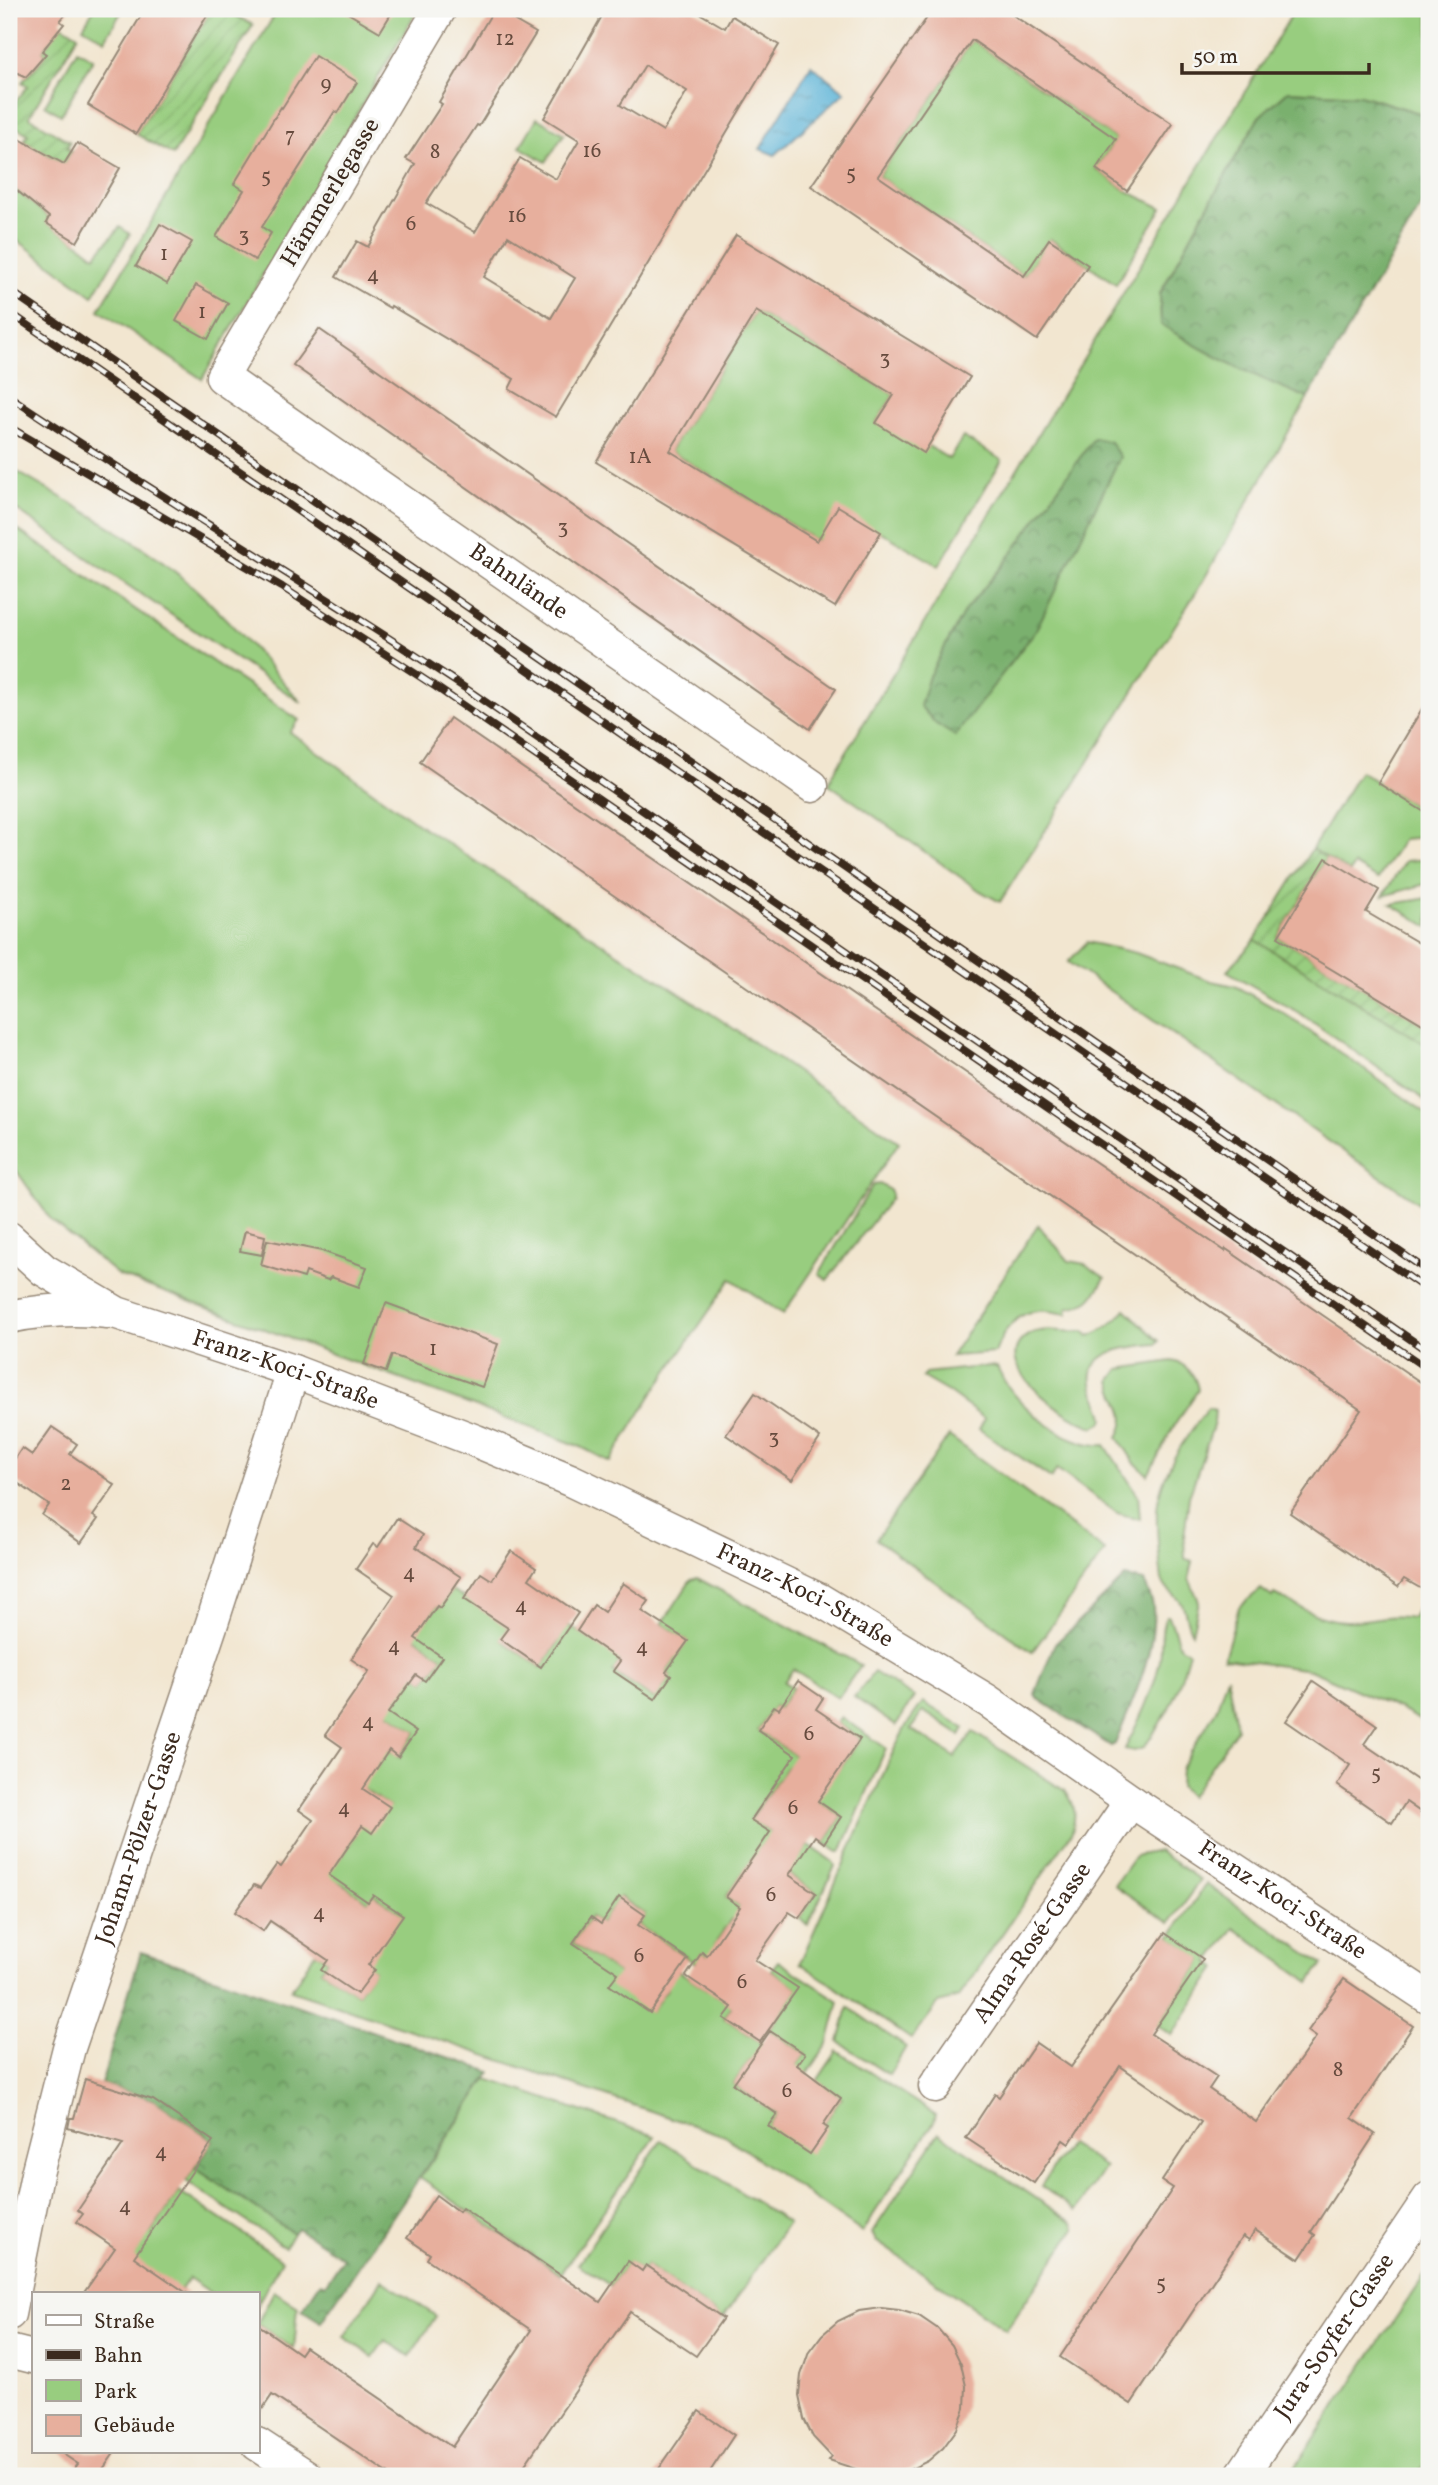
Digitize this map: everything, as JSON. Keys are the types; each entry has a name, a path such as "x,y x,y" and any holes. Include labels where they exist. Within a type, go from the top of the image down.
{"street":[{"name":"Hämmerlegasse","path":"222,377 440,9"},
{"name":"Bahnlände","path":"222,377 812,786"},
{"name":"Franz-Koci-Straße","path":"9,1238 44,1270 117,1313 293,1371 476,1441 570,1480 820,1600 988,1701 1131,1801 1429,1998"},
{"name":"Franz-Koci-Straße","path":"9,1303 39,1310"},
{"name":"Franz-Koci-Straße","path":"9,1317 39,1310 65,1309 117,1313"},
{"name":"Johann-Pölzer-Gasse","path":"9,2314 37,2174 69,2048 293,1371"},
{"name":"Alma-Rosé-Gasse","path":"935,2086 1131,1801"},
{"name":"Jura-Soyfer-Gasse","path":"1241,2476 1429,2198"},
{"path":"9,2351 32,2357"},
{"path":"259,2445 306,2476"}],"green space":[{"path":"94,9 123,9 105,40 83,27"},
{"path":"211,9 224,9 253,25 173,155 136,134"},
{"path":"278,9 418,9 202,379 99,310"},
{"path":"1295,9 1429,9 1429,116 1360,95 1288,91 1259,117 1160,293 1161,324 1233,365 1308,398 1200,586 1000,902 980,891 829,784"},
{"path":"62,25 78,35 29,117 70,142 67,148 72,151 64,164 24,141 28,134 9,123 9,110 28,86 22,82 46,54 42,51"},
{"path":"972,40 1116,139 1096,169 1127,191 1162,208 1116,284 1050,239 1024,276 878,176"},
{"path":"77,50 93,59 61,115 45,105"},
{"path":"1288,91 1360,95 1429,116 1429,193 1308,398 1233,365 1161,324 1160,294 1201,218 1259,117"},
{"path":"537,118 564,134 546,162 520,147"},
{"path":"9,184 49,217 47,223 95,256 120,227 130,234 93,296 9,234"},
{"path":"756,311 894,395 876,423 928,446 949,459 963,437 1002,460 939,566 881,532 817,541 670,451"},
{"path":"1094,438 1110,442 1120,457 1036,630 955,736 936,724 920,706 929,676 965,610 1004,564"},
{"path":"9,467 121,533 184,579 230,623 302,703 9,505"},
{"path":"9,524 299,720 290,732 424,828 718,1018 899,1142 783,1314 731,1279 653,1393 610,1462 579,1446 118,1275 51,1220 9,1160"},
{"path":"1360,771 1426,813 1429,808 1429,831 1425,837 1403,839 1378,879 1354,865 1350,872 1312,849"},
{"path":"1312,849 1326,858 1278,937 1429,1028 1429,1046 1255,940"},
{"path":"1429,859 1429,883 1383,896 1405,861"},
{"path":"1429,898 1429,927 1391,904"},
{"path":"1255,940 1429,1046 1429,1103 1301,1014 1227,971"},
{"path":"1087,942 1136,953 1211,981 1235,986 1282,1012 1429,1115 1429,1210 1068,962"},
{"path":"880,1184 891,1191 891,1198 827,1280 819,1274 873,1185"},
{"path":"1038,1225 1069,1261 1085,1264 1105,1278 1090,1299 1067,1308 1068,1314 1031,1312 1016,1319 1001,1338 995,1353 951,1356"},
{"path":"1125,1309 1159,1341 1157,1344 1112,1352 1102,1357 1095,1365 1092,1375 1093,1388 1104,1419 1094,1427 1049,1402 1034,1388 1022,1373 1016,1359 1018,1345 1030,1334 1042,1331 1084,1331 1089,1336 1109,1326"},
{"path":"1172,1361 1182,1364 1190,1371 1198,1390 1174,1426 1148,1475 1134,1462 1118,1437 1124,1420 1122,1407 1111,1380 1119,1369"},
{"path":"997,1367 1004,1381 1027,1408 1057,1431 1090,1444 1105,1445 1138,1495 1140,1519 1117,1513 1057,1469 1051,1478 979,1429 985,1419 922,1377 925,1373"},
{"path":"1208,1408 1215,1410 1214,1423 1189,1497 1184,1537 1185,1559 1193,1561 1189,1579 1199,1601 1192,1633 1182,1605 1162,1580 1157,1510 1163,1482 1169,1469 1183,1443"},
{"path":"949,1436 1105,1551 1032,1652 876,1539"},
{"path":"1125,1577 1144,1581 1152,1604 1153,1624 1142,1677 1115,1744 1111,1746 1037,1698 1035,1694 1054,1645"},
{"path":"697,1578 861,1665 838,1698 793,1669 784,1682 793,1688 779,1709 774,1706 758,1730 799,1758 786,1768 751,1819 771,1833 726,1897 744,1910 736,1922 731,1919 716,1942 711,1958 702,1953 695,1963 638,1925 645,1914 620,1897 601,1924 591,1917 573,1943 618,1973 650,2012 668,1988 674,1968 732,2006 724,2018 771,2049 750,2060 733,2084 777,2114 769,2125 823,2125 841,2098 817,2081 837,2051 936,2115 862,2232 725,2136 291,1990 316,1952 328,1960 321,1970 357,1994 374,1970 364,1963 402,1915 374,1895 368,1902 322,1874 342,1856 356,1834 352,1831 389,1807 361,1787 383,1759 384,1747 399,1757 416,1732 387,1712 410,1671 425,1681 442,1657 413,1636 452,1590 509,1627 501,1640 541,1667 557,1644 565,1623 621,1659 613,1672 654,1699 671,1676 666,1672 687,1641 662,1624 691,1580"},
{"path":"1261,1589 1272,1597 1274,1594 1318,1615 1346,1621 1395,1616 1412,1618 1427,1591 1429,1725 1310,1670 1224,1658 1239,1607"},
{"path":"1166,1616 1169,1616 1180,1647 1189,1652 1178,1689 1144,1748 1134,1751 1125,1749 1156,1676"},
{"path":"874,1672 914,1697 896,1726 854,1697"},
{"path":"1227,1676 1237,1729 1190,1797 1180,1786 1181,1768 1216,1710"},
{"path":"923,1702 964,1728 960,1735 923,1711 911,1729 955,1757 973,1732 1065,1791 1073,1805 1074,1815 1072,1832 959,1997 939,2003 911,2039 800,1963 893,1752 906,1726"},
{"path":"841,1717 886,1748 841,1852 838,1852 824,1843 841,1817 814,1798 860,1739 837,1723"},
{"path":"809,1845 835,1866 808,1925 799,1918 816,1893 787,1873"},
{"path":"1158,1851 1200,1880 1170,1923 1114,1885 1135,1856"},
{"path":"1206,1884 1323,1964 1310,1982 1234,1928 1209,1962 1217,1968 1172,2035 1127,2003 1164,2015 1202,1960 1170,1937"},
{"path":"141,1952 491,2072 321,2322 302,2310 320,2283 325,2285 343,2258 297,2228 293,2233 195,2168 213,2141 153,2100 101,2084"},
{"path":"778,1961 839,2001 828,2044 807,2074 796,2066 805,2054 769,2030 797,1988 771,1970"},
{"path":"848,2007 906,2047 889,2075 839,2042"},
{"path":"487,2079 655,2136 560,2274 420,2178"},
{"path":"939,2133 1073,2223 1075,2228 1006,2330 876,2241 872,2233"},
{"path":"661,2140 788,2223 723,2318 646,2265 642,2271 628,2262 611,2286 578,2264"},
{"path":"1069,2144 1105,2167 1076,2211 1041,2186"},
{"path":"195,2168 293,2233 285,2247 186,2181"},
{"path":"179,2191 282,2260 259,2301 259,2292 210,2292 189,2278 179,2292 125,2255 152,2231"},
{"path":"1429,2269 1429,2463 1426,2461 1416,2476 1289,2476"},
{"path":"382,2280 436,2316 410,2356 385,2340 373,2357 344,2337"},
{"path":"274,2291 298,2307 294,2349 259,2325"}],"water":[{"path":"811,65 845,92 775,155 760,149"}],"building":[{"path":"9,9 70,9 60,21 64,24 42,51 46,54 26,77 9,69"},
{"path":"145,9 211,9 136,134 88,105"},
{"path":"341,9 394,9 380,32"},
{"path":"494,9 536,33 479,126 477,125 426,203 475,232 520,158 556,179 579,140 544,118 606,9 692,9 725,28 732,16 779,45 556,417 509,389 514,379 391,306 390,308 336,277 357,241 368,247 415,164 406,159 442,104 439,102","holes":["645,65 687,91 663,131 620,105","508,236 575,278 551,318 484,277"]},
{"path":"933,9 1004,9 1173,124 1127,191 1096,169 1116,139 972,40 878,176 1024,276 1049,239 1088,265 1037,340 811,186"},
{"path":"315,56 357,82 338,113 335,111 262,227 271,233 255,260 216,237 244,190 234,184"},
{"path":"9,133 64,164 77,143 120,168 77,242 46,223 49,217 9,184"},
{"path":"160,224 192,242 167,284 136,266"},
{"path":"736,235 970,377 924,453 876,423 894,395 756,311 670,451 817,541 838,506 881,532 835,607 596,462"},
{"path":"196,285 228,303 208,339 176,321"},
{"path":"319,329 836,689 810,729 293,365"},
{"path":"1429,697 1429,815 1378,783"},
{"path":"450,718 1225,1251 1226,1249 1429,1388 1429,1593 1404,1579 1398,1587 1290,1513 1361,1410 420,762"},
{"path":"1326,858 1379,890 1366,912 1429,949 1429,1028 1278,937"},
{"path":"245,1231 265,1236 262,1255 240,1251"},
{"path":"267,1240 322,1251 367,1267 359,1287 306,1272 304,1278 261,1265"},
{"path":"386,1303 498,1344 482,1387 392,1355 386,1372 364,1364"},
{"path":"755,1393 820,1438 792,1480 726,1435"},
{"path":"52,1427 77,1444 70,1454 115,1485 93,1516 98,1519 81,1543 42,1515 49,1505 9,1477 9,1468 22,1448 32,1455"},
{"path":"397,1518 423,1535 416,1547 461,1577 415,1638 442,1657 425,1681 416,1675 388,1713 416,1732 398,1757 389,1750 363,1789 390,1807 372,1833 362,1826 329,1875 368,1902 373,1895 403,1915 368,1965 375,1970 357,1994 321,1970 328,1960 270,1921 263,1931 235,1912 254,1885 260,1888 277,1864 281,1867 313,1820 299,1810 342,1747 325,1735 369,1671 351,1659 394,1595 356,1569 373,1544 378,1547"},
{"path":"511,1551 536,1568 529,1579 578,1613 541,1667 500,1639 508,1628 464,1599 481,1573 492,1580"},
{"path":"623,1583 649,1601 642,1611 688,1641 666,1672 671,1676 655,1699 613,1671 620,1661 577,1631 594,1605 604,1612"},
{"path":"798,1681 823,1698 816,1709 860,1739 818,1801 841,1817 824,1843 815,1836 789,1875 816,1893 799,1918 789,1912 755,1960 798,1988 760,2042 724,2018 732,2007 686,1976 702,1952 707,1956 740,1907 726,1897 770,1832 751,1820 795,1755 758,1730 774,1706 779,1709"},
{"path":"1313,1681 1377,1725 1364,1744 1429,1788 1429,1818 1406,1802 1392,1823 1337,1785 1350,1765 1286,1721"},
{"path":"619,1897 645,1915 638,1925 688,1959 650,2013 609,1985 618,1973 573,1943 591,1917 601,1924"},
{"path":"1165,1933 1203,1959 1151,2034 1217,2077 1209,2089 1256,2122 1316,2037 1308,2031 1344,1979 1413,2026 1352,2118 1375,2134 1311,2232 1315,2235 1299,2259 1255,2230 1249,2240 1243,2236 1131,2404 1060,2357 1173,2188 1162,2181 1201,2122 1120,2066 1069,2144 1063,2140 1034,2183 966,2138 995,2094 999,2097 1036,2043 1071,2067"},
{"path":"770,2031 805,2054 797,2065 841,2098 823,2125 828,2128 810,2154 768,2126 777,2114 733,2084"},
{"path":"85,2079 153,2100 213,2141 134,2257 185,2292 84,2292 115,2248 77,2222 83,2214 78,2210 123,2144 68,2128 70,2118 74,2118"},
{"path":"436,2195 459,2212 462,2208 600,2302 628,2261 642,2271 646,2265 723,2318 696,2356 630,2312 517,2476 392,2476 272,2395 259,2414 259,2325 300,2354 305,2347 452,2447 531,2330 427,2259 430,2254 407,2238"},
{"path":"881,2308 919,2316 938,2329 952,2345 961,2364 966,2386 965,2408 957,2429 943,2448 928,2461 909,2470 887,2474 865,2472 828,2460 831,2456 813,2437 804,2419 799,2395 801,2375 809,2352 822,2335 838,2321 859,2311"},
{"path":"699,2411 734,2435 707,2476 654,2476"},
{"path":"63,2454 114,2454 98,2476 69,2476 78,2464"}],"railway":[{"path":"9,290 1429,1272"},
{"path":"9,312 1429,1291"},
{"path":"9,396 468,690 1429,1352"},
{"path":"9,427 282,587 436,687 1429,1370"}]}
